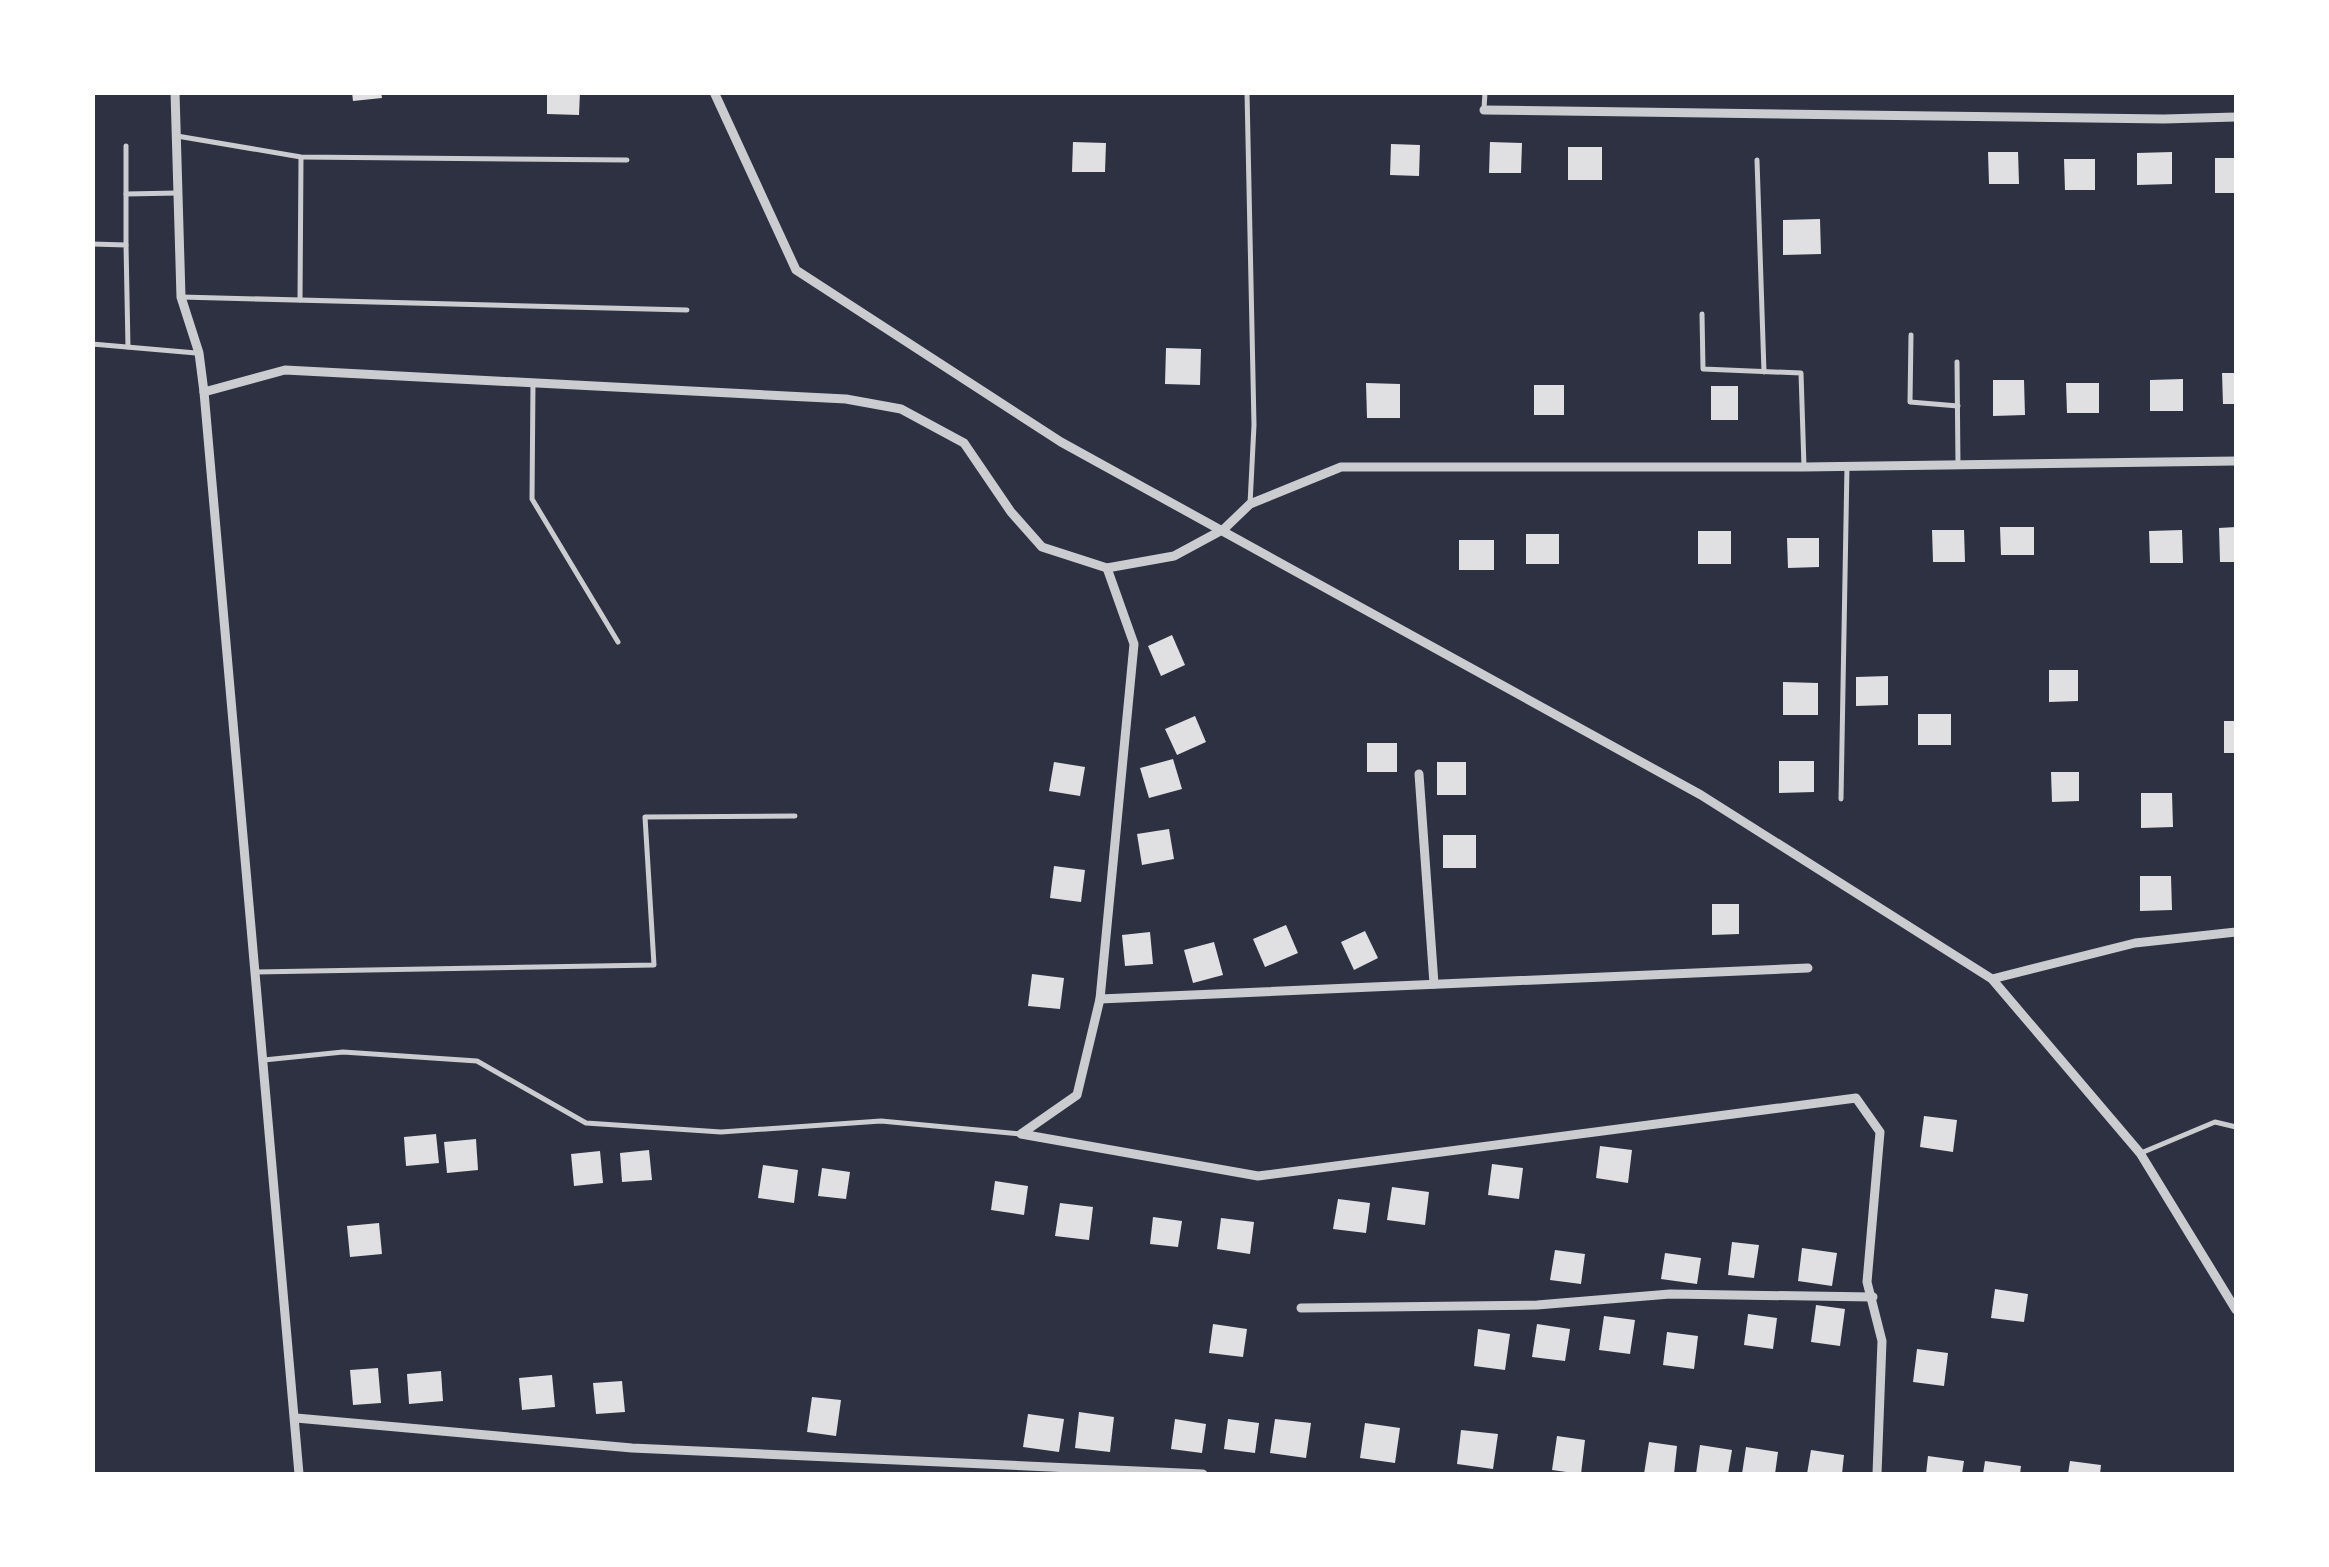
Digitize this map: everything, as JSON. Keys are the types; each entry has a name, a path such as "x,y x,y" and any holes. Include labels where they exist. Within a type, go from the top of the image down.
{"street":[{"path":"174,92 182,297 199,353 204,392 299,1474"},
{"path":"714,92 796,270 1061,442 1701,795 1992,978 2140,1153 2236,1310"},
{"path":"1484,110 2236,117"},
{"path":"204,392 285,370 846,399 901,409 964,443 1011,512 1042,547 1107,568 1174,556 1224,529 1250,504 1341,466 1804,467 2236,461"},
{"path":"1021,1134 1077,1096 1100,999 1134,644 1107,568"},
{"path":"1420,774 1434,984"},
{"path":"1992,978 2134,943 2236,932"},
{"path":"1100,999 1808,968"},
{"path":"1021,1134 1258,1176 1856,1098 1880,1132 1867,1282 1882,1341 1877,1474"},
{"path":"1301,1308 1536,1305 1670,1294 1873,1297"},
{"path":"296,1418 632,1448 1203,1474"},
{"path":"987,1462 990,1474"}],"lane":[{"path":"1246,92 1254,425 1250,504"},
{"path":"1484,110 1485,92"},
{"path":"176,136 301,157 627,160"},
{"path":"126,146 128,347"},
{"path":"300,300 301,157"},
{"path":"1757,160 1764,372"},
{"path":"126,194 178,193"},
{"path":"92,244 126,245"},
{"path":"182,297 687,310"},
{"path":"1702,314 1703,370 1801,373 1804,467"},
{"path":"1911,335 1910,402 1958,406"},
{"path":"92,344 199,353"},
{"path":"1958,362 1958,465"},
{"path":"533,383 532,498 618,642"},
{"path":"1841,799 1847,466"},
{"path":"256,972 654,966 645,817 795,816"},
{"path":"264,1060 344,1052 478,1061 586,1123 721,1132 881,1121 1021,1134"},
{"path":"2140,1153 2214,1122 2236,1127"}],"building":[{"path":"352,92 381,92 382,98 353,101"},
{"path":"547,92 580,92 579,115 547,114"},
{"path":"1073,142 1106,143 1105,172 1072,172"},
{"path":"1490,142 1522,143 1521,173 1489,173"},
{"path":"1391,144 1420,145 1419,176 1390,175"},
{"path":"1568,147 1602,147 1602,180 1568,180"},
{"path":"1988,152 2018,152 2019,184 1989,184"},
{"path":"2172,152 2172,184 2137,185 2137,153"},
{"path":"2215,158 2236,158 2236,193 2215,193"},
{"path":"2064,159 2095,159 2095,190 2065,190"},
{"path":"1820,219 1821,254 1783,255 1783,220"},
{"path":"1166,348 1201,349 1200,385 1165,384"},
{"path":"2222,373 2236,373 2236,404 2223,404"},
{"path":"2183,379 2183,411 2150,411 2150,380"},
{"path":"1993,380 2024,380 2025,415 1993,416"},
{"path":"1366,383 1400,384 1400,418 1367,418"},
{"path":"2066,383 2099,383 2099,413 2067,413"},
{"path":"1534,385 1564,385 1564,415 1534,415"},
{"path":"1711,386 1738,386 1738,420 1711,420"},
{"path":"2000,527 2034,527 2034,555 2001,555"},
{"path":"2236,527 2236,562 2220,562 2219,528"},
{"path":"1932,530 1964,530 1965,562 1933,562"},
{"path":"2182,530 2183,563 2150,563 2149,531"},
{"path":"1698,531 1731,531 1731,564 1698,564"},
{"path":"1526,534 1559,534 1559,564 1526,564"},
{"path":"1787,538 1819,538 1819,567 1788,568"},
{"path":"1459,540 1494,540 1494,570 1459,570"},
{"path":"1172,635 1185,665 1161,676 1148,646"},
{"path":"2049,670 2078,670 2078,701 2049,702"},
{"path":"1888,676 1888,705 1856,706 1856,677"},
{"path":"1783,682 1818,683 1818,715 1783,715"},
{"path":"1918,714 1951,714 1951,745 1918,745"},
{"path":"1195,716 1206,742 1177,755 1165,729"},
{"path":"2224,721 2236,721 2236,753 2224,753"},
{"path":"1367,743 1397,743 1397,772 1367,772"},
{"path":"1173,759 1182,789 1149,798 1140,768"},
{"path":"1779,761 1814,761 1814,792 1779,793"},
{"path":"1054,762 1085,767 1080,796 1049,791"},
{"path":"1437,762 1466,762 1466,795 1437,795"},
{"path":"2051,772 2079,772 2079,801 2052,802"},
{"path":"2141,793 2172,793 2173,827 2141,828"},
{"path":"1169,829 1174,859 1142,865 1137,834"},
{"path":"1443,835 1476,835 1476,868 1443,868"},
{"path":"1054,866 1085,870 1081,902 1050,898"},
{"path":"2140,876 2171,876 2172,910 2140,911"},
{"path":"1712,904 1739,904 1739,934 1712,935"},
{"path":"1286,925 1298,953 1265,967 1253,939"},
{"path":"1365,931 1378,958 1354,970 1341,942"},
{"path":"1150,932 1153,964 1125,966 1122,935"},
{"path":"1214,942 1223,975 1193,983 1184,950"},
{"path":"1032,974 1064,978 1060,1009 1028,1006"},
{"path":"1924,1116 1957,1120 1953,1152 1920,1147"},
{"path":"436,1134 439,1163 406,1166 404,1137"},
{"path":"476,1139 478,1170 447,1173 444,1142"},
{"path":"1600,1146 1632,1150 1628,1183 1596,1178"},
{"path":"649,1150 652,1180 622,1182 620,1153"},
{"path":"600,1151 603,1183 574,1186 571,1154"},
{"path":"1492,1164 1523,1168 1519,1199 1488,1195"},
{"path":"763,1165 798,1170 794,1203 758,1198"},
{"path":"822,1168 850,1172 846,1199 818,1196"},
{"path":"995,1181 1028,1186 1024,1215 991,1210"},
{"path":"1392,1187 1429,1192 1425,1225 1387,1220"},
{"path":"1338,1199 1370,1203 1366,1233 1333,1229"},
{"path":"1060,1203 1093,1207 1089,1240 1055,1236"},
{"path":"1153,1217 1182,1221 1178,1247 1150,1244"},
{"path":"1221,1218 1254,1222 1250,1254 1217,1249"},
{"path":"379,1223 382,1254 350,1257 347,1226"},
{"path":"1732,1242 1759,1245 1754,1278 1728,1275"},
{"path":"1802,1248 1837,1253 1832,1286 1798,1281"},
{"path":"1555,1250 1585,1254 1581,1284 1550,1280"},
{"path":"1665,1253 1701,1258 1697,1284 1661,1279"},
{"path":"1995,1289 2028,1294 2024,1322 1991,1318"},
{"path":"1816,1305 1845,1309 1840,1346 1811,1342"},
{"path":"1748,1314 1777,1318 1773,1349 1744,1345"},
{"path":"1604,1316 1635,1320 1630,1354 1599,1350"},
{"path":"1213,1324 1247,1329 1243,1357 1209,1353"},
{"path":"1537,1324 1570,1329 1565,1361 1532,1357"},
{"path":"1478,1329 1510,1334 1505,1370 1474,1366"},
{"path":"1667,1332 1698,1336 1694,1369 1663,1365"},
{"path":"1917,1349 1948,1353 1944,1386 1913,1382"},
{"path":"378,1368 381,1403 353,1405 350,1370"},
{"path":"441,1371 443,1401 409,1404 407,1374"},
{"path":"552,1375 555,1407 522,1410 519,1378"},
{"path":"622,1381 625,1412 596,1414 593,1383"},
{"path":"812,1397 841,1400 836,1436 807,1432"},
{"path":"1079,1412 1114,1417 1110,1452 1075,1448"},
{"path":"1028,1414 1064,1419 1059,1452 1023,1447"},
{"path":"1175,1419 1206,1424 1202,1453 1171,1449"},
{"path":"1228,1419 1259,1423 1255,1453 1224,1449"},
{"path":"1275,1419 1311,1423 1306,1458 1270,1453"},
{"path":"1365,1423 1400,1428 1395,1463 1360,1458"},
{"path":"1461,1430 1498,1434 1493,1469 1457,1464"},
{"path":"1557,1436 1585,1440 1581,1474 1552,1470"},
{"path":"1649,1442 1677,1446 1674,1474 1644,1474"},
{"path":"1700,1445 1732,1450 1728,1474 1696,1474"},
{"path":"1746,1447 1778,1452 1775,1474 1742,1474"},
{"path":"1811,1450 1844,1455 1842,1474 1807,1474"},
{"path":"1928,1456 1964,1461 1962,1474 1926,1474"},
{"path":"1985,1461 2021,1466 2020,1474 1983,1474"},
{"path":"2070,1461 2101,1465 2100,1474 2068,1474"}]}
